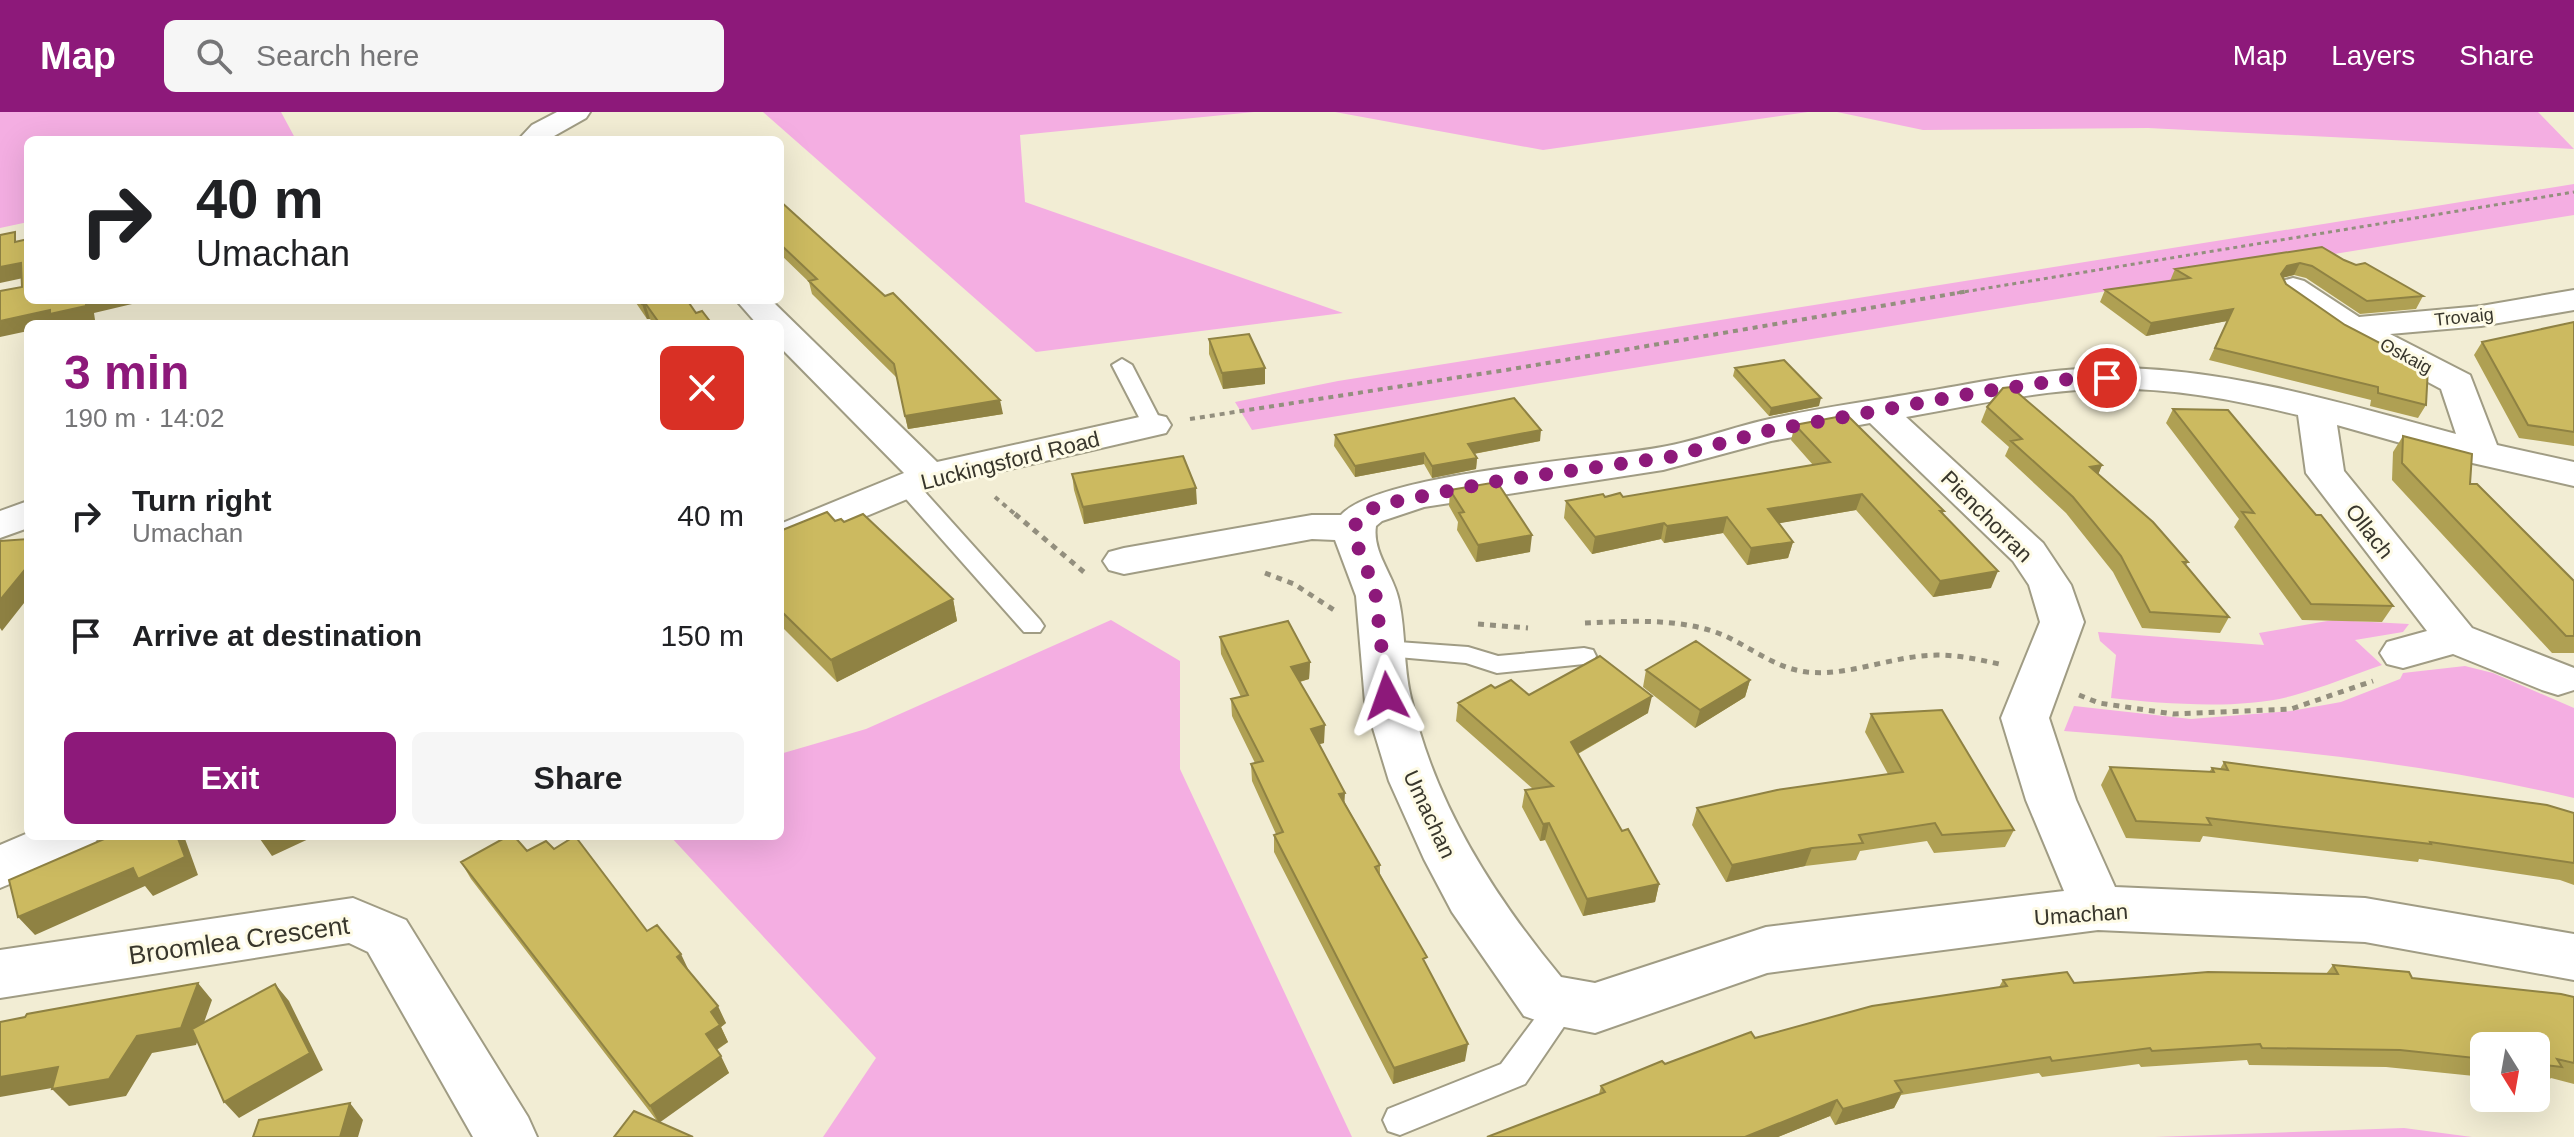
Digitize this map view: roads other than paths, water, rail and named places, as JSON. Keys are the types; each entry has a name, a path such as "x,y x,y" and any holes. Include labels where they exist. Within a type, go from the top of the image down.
{"street":[{"path":"535,136 577,112"},
{"name":"Oskaig","path":"2293,288 2352,328 2457,383 2481,454"},
{"name":"Trovaig","path":"2352,328 2481,316 2574,300"},
{"path":"756,304 772,320"},
{"path":"784,333 918,481"},
{"path":"1124,561 1312,527 1355,528 1364,512 1383,504 1498,481 1670,457 1767,431 2013,386 2084,377 2151,379 2216,387 2481,454 2574,474"},
{"name":"Ollach","path":"2316,410 2325,473 2456,638 2558,679"},
{"name":"Pienchorran","path":"1879,411 2028,552 2050,585 2062,622 2025,718 2051,800 2098,908"},
{"name":"Luckingsford Road","path":"784,537 918,481 1153,425"},
{"path":"0,526 24,515"},
{"name":"Umachan","path":"1355,528 1354,537 1375,590 1387,696 1404,758 1451,859 1510,958 1544,999 1595,1008 1766,950 2098,908 2365,920 2574,957"},
{"path":"2403,653 2456,638"},
{"path":"3,861 62,840"},
{"name":"Broomlea Crescent","path":"0,974 353,920 387,936 506,1137"}],"lane":[{"path":"1122,365 1153,425"},
{"path":"918,481 1032,626"},
{"path":"1384,649 1468,655 1497,665 1584,656"},
{"path":"1400,1120 1513,1074 1564,1003"}]}
